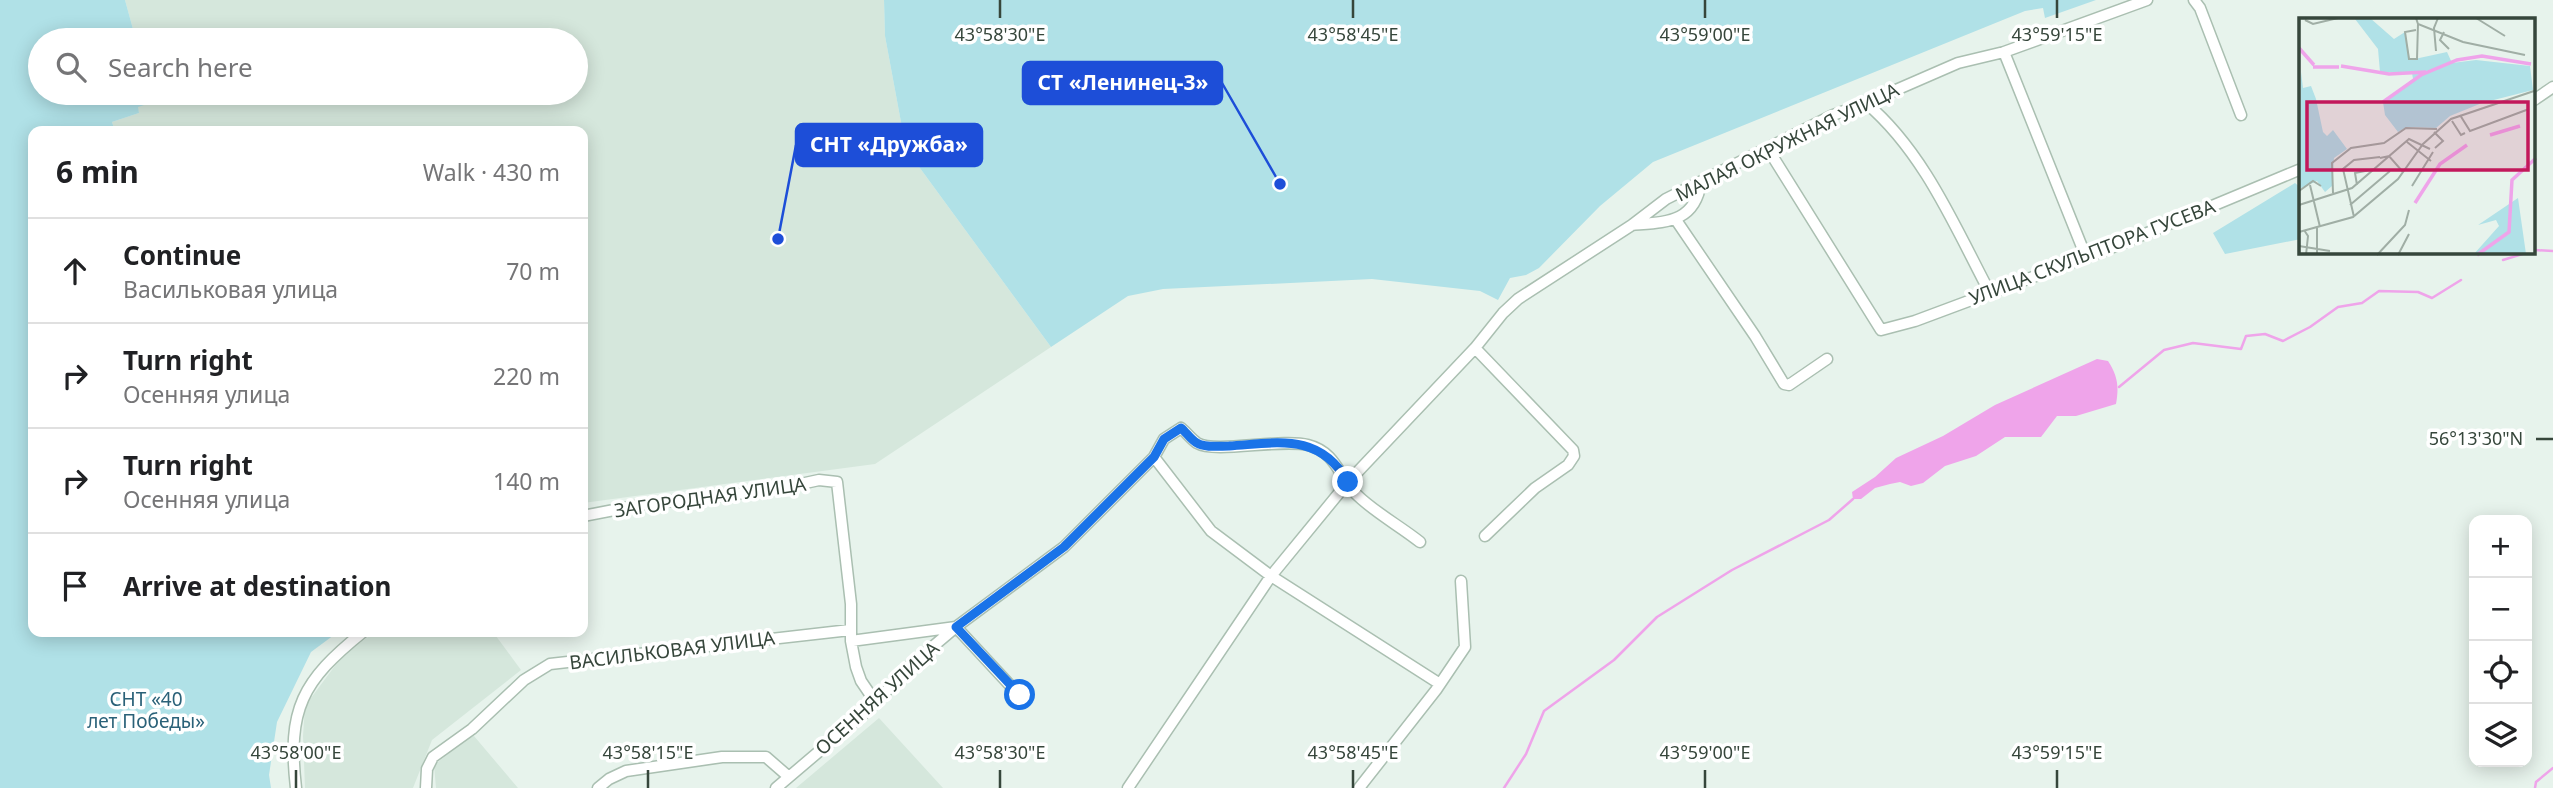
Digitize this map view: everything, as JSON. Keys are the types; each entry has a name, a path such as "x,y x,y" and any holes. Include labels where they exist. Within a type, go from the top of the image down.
{"street":[{"name":"МАЛАЯ ОКРУЖНАЯ УЛИЦА","path":"1128,788 1271,576 1348,482 1518,299 1666,200 1833,115 1958,63 2004,52 2147,0"},
{"path":"2194,0 2200,8 2241,115"},
{"path":"2004,52 2086,257"},
{"path":"2536,99 2553,87"},
{"path":"1866,103 1893,129 1931,181 1990,293"},
{"name":"УЛИЦА СКУЛЬПТОРА ГУСЕВА","path":"1768,149 1881,330 1915,321 2086,257 2299,170"},
{"path":"1632,225 1676,220 1697,201 1700,182"},
{"path":"1676,220 1755,336 1784,384 1789,385 1827,359"},
{"path":"1475,348 1573,450 1574,456 1568,465 1535,488 1485,536"},
{"name":"ОСЕННЯЯ УЛИЦА","path":"776,788 876,703 905,670 956,627 1064,547 1154,457 1164,439 1181,428 1197,443 1212,446 1288,442 1311,446 1328,456 1348,482"},
{"path":"1154,457 1211,531 1271,576 1440,684"},
{"name":"ЗАГОРОДНАЯ УЛИЦА","path":"588,515 645,504 772,489 819,480 837,482 851,604 851,636"},
{"path":"1348,482 1355,493 1420,542"},
{"path":"1359,788 1440,684 1465,647 1461,581"},
{"path":"956,627 1020,695"},
{"name":"ВАСИЛЬКОВАЯ УЛИЦА","path":"426,788 427,769 433,757 472,729 524,680 550,664 956,627"},
{"path":"851,636 859,674 876,703"},
{"path":"296,788 292,753 298,708 309,685 358,637"},
{"path":"598,788 626,771 722,757 766,757 789,777"}],"shaded area":[{"path":"125,0 884,0 885,36 906,149 1051,347 875,464 588,502 588,126 113,126 112,122 139,113 137,107 139,105 588,105 588,28 133,28"},
{"path":"2097,359 2108,361 2114,372 2116,404 2076,416 2057,416 2041,437 2005,437 1976,456 1945,466 1923,483 1911,486 1900,482 1890,484 1875,488 1861,499 1853,499 1852,492 1875,477 1896,458 1943,436 1995,405"},
{"path":"368,637 497,637 521,670 432,740 413,788 305,788 305,706 343,655"},
{"path":"879,718 943,788 796,788"},
{"path":"474,736 518,788 436,788 434,765"}],"green space":[{"name":"СНТ «40 лет Победы»","path":"0,0 125,0 133,28 28,28 28,105 144,105 138,107 139,113 112,122 113,126 28,126 28,637 331,637 311,652 277,722 269,775 271,788 0,788"},
{"path":"884,0 2096,0 2045,18 2043,8 2025,11 1653,162 1600,206 1539,268 1526,275 1510,278 1498,300 1480,291 1372,279 1163,289 1128,296 1051,347 906,149 885,36"},
{"path":"2295,183 2299,186 2299,239 2225,254 2213,233"}],"waterway":[{"path":"2536,250 2553,251"},
{"path":"2503,260 2522,254"},
{"path":"2119,387 2164,350 2193,343 2241,349 2246,336 2265,334 2283,341 2310,327 2338,307 2362,303 2379,291 2418,292 2432,298 2461,280"},
{"path":"1504,788 1526,754 1544,711 1614,660 1657,617 1732,570 1829,520 1853,499"},
{"path":"2535,788 2536,782 2553,768"}],"place":[{"name":"СТ «Ленинец-3»","path":"1280,184"},
{"name":"СНТ «Дружба»","path":"778,239"}],"route":[{"path":"1020,695 956,627 1064,547 1154,457 1164,439 1181,428 1197,443 1212,446 1288,442 1311,446 1328,456 1348,482"}]}
